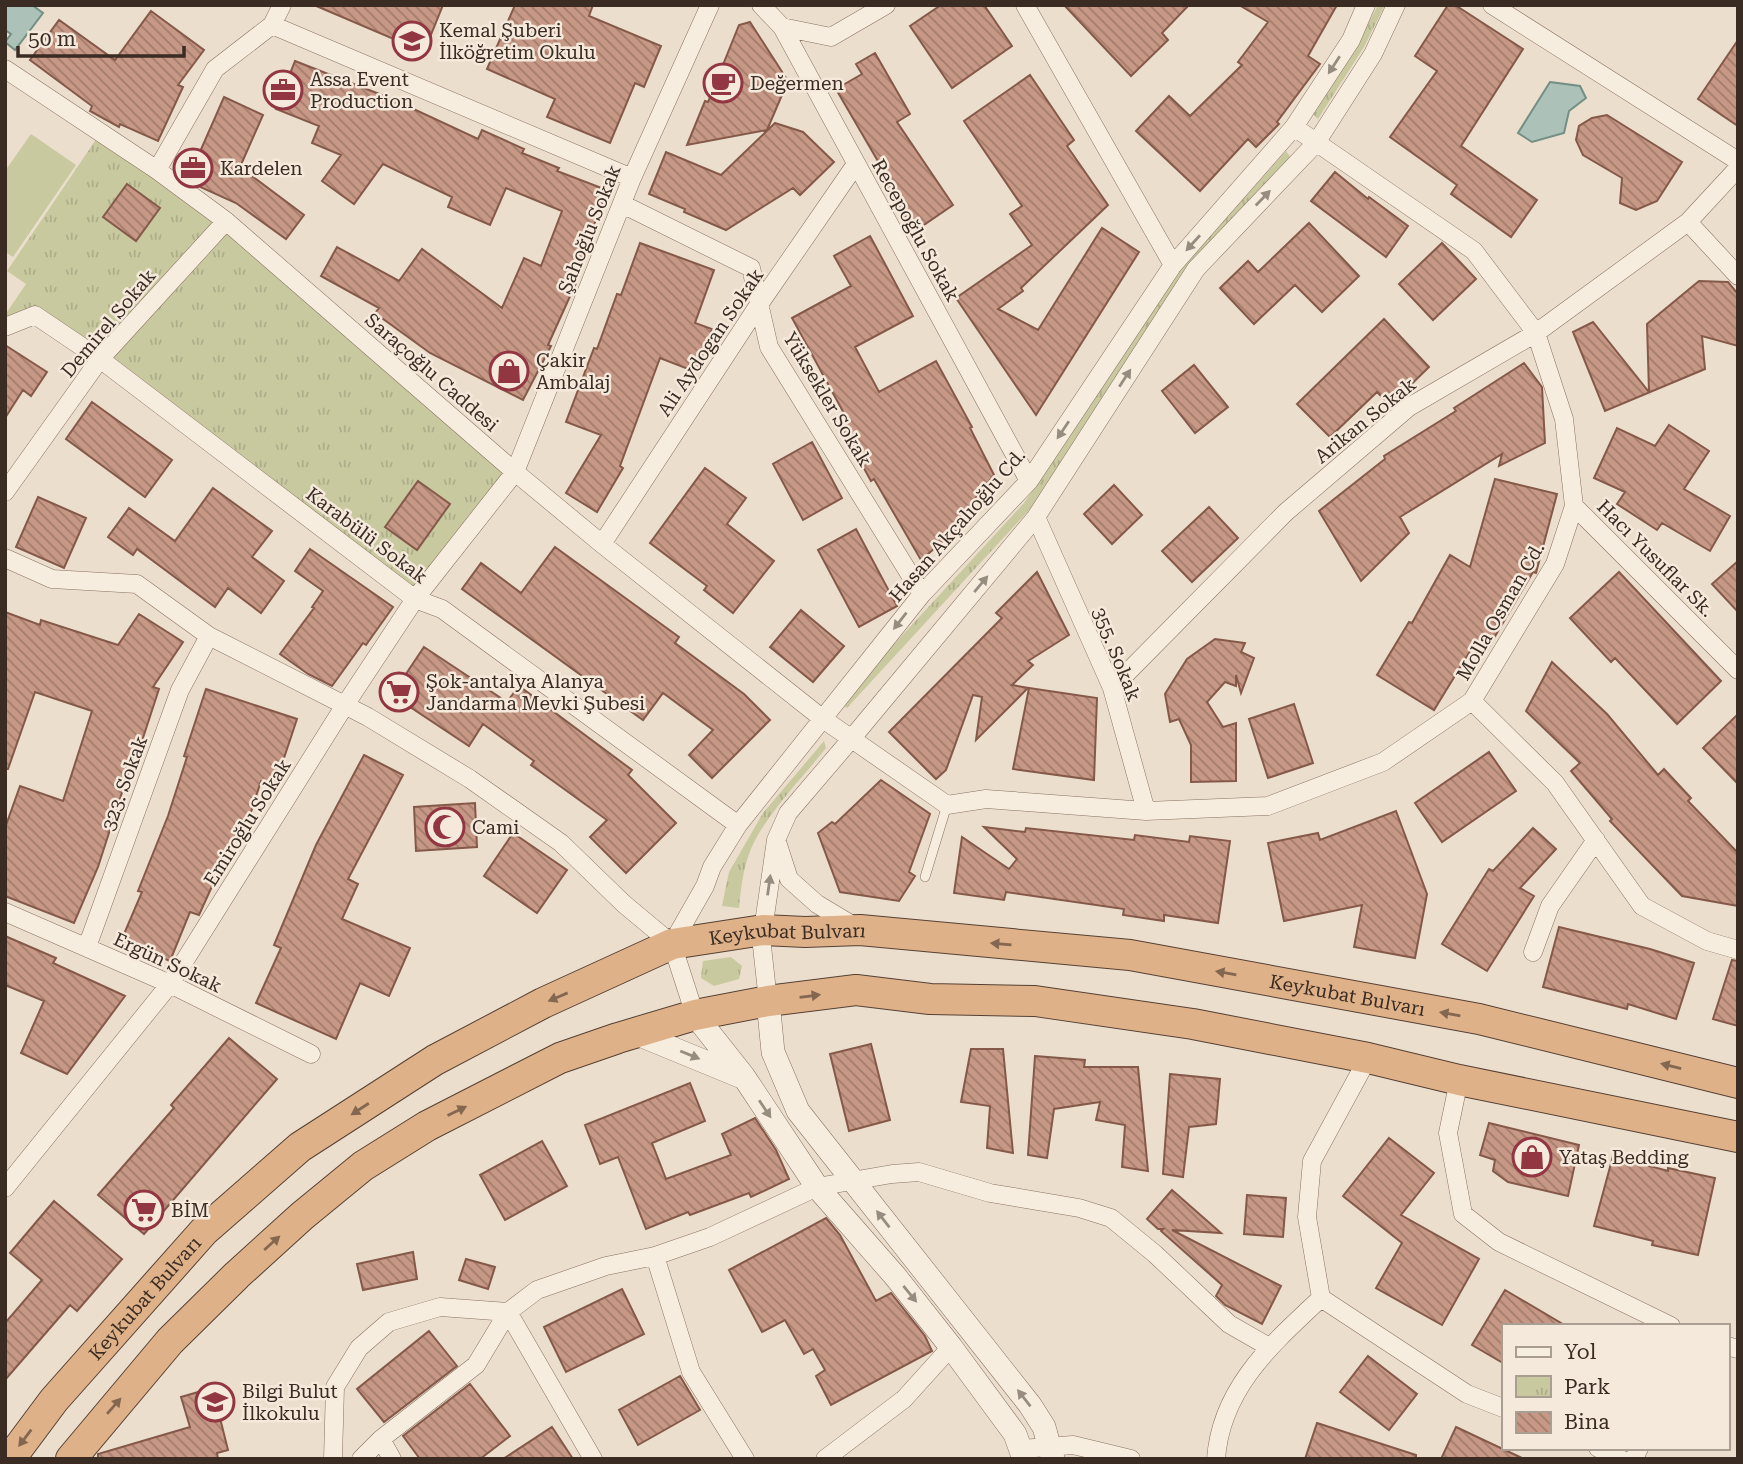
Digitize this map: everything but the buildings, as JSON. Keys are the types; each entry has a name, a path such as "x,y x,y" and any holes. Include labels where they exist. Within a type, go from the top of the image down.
{"highway":[{"name":"Keykubat Bulvarı","path":"10,1459 54,1400 204,1231 300,1147 435,1060 543,1003 672,944 763,930 860,930 1130,955 1479,1019 1738,1083"},
{"path":"71,1459 170,1341 302,1216 363,1166 426,1126 560,1058 695,1015 768,1001 856,990 930,999 1035,1000 1193,1024 1368,1058 1459,1080 1738,1137"}],"street":[{"path":"157,170 215,69 272,25 282,5"},
{"name":"Şahoğlu Sokak","path":"515,472 632,178 710,5"},
{"name":"Recepoğlu Sokak","path":"761,5 782,27 1029,481"},
{"path":"782,27 831,37 886,5"},
{"name":"Hasan Akçalıoğlu Cd.","path":"672,944 705,886 712,867 738,825 922,594 1029,481 1173,265 1294,127 1350,40 1366,5"},
{"path":"1052,1452 1044,1427 1030,1405 798,1111 773,1052 762,946 776,840 788,813 1035,517 1196,269 1316,143 1373,54 1396,5"},
{"path":"1492,5 1738,161"},
{"path":"1028,6 1173,265"},
{"path":"272,25 632,178"},
{"name":"Saraçoğlu Caddesi","path":"5,69 157,170 226,220 515,472 823,719"},
{"name":"Molla Osman Cd.","path":"947,805 986,799 1146,811 1268,806 1383,762 1472,701 1555,564 1574,506 1564,419 1535,333 1474,251 1294,127"},
{"name":"Ali Aydogan Sokak","path":"602,544 758,306 856,164"},
{"name":"Arikan Sokak","path":"1112,688 1286,512 1409,407 1535,333 1688,222 1738,168"},
{"name":"Yüksekler Sokak","path":"622,204 751,268 769,347 922,594"},
{"name":"Demirel Sokak","path":"5,492 100,359 226,220"},
{"path":"1688,222 1738,276"},
{"name":"Karabülü Sokak","path":"5,327 35,315 100,359 415,599 442,609 738,825"},
{"name":"Emiroğlu Sokak","path":"8,1179 170,984 345,705 415,599 515,472"},
{"name":"Hacı Yusuflar Sk.","path":"1574,506 1738,670"},
{"name":"355. Sokak","path":"1035,517 1112,688 1146,811"},
{"path":"5,558 52,579 136,584 209,636 345,705 470,779 561,843 624,904 672,944 695,1015 744,1077 817,1187 895,1276 951,1347 1016,1434 1023,1454 1052,1452 1073,1445 1131,1459"},
{"name":"323. Sokak","path":"87,947 180,690 209,636"},
{"path":"1472,701 1555,783 1642,905 1707,941 1738,950"},
{"path":"823,719 947,805"},
{"path":"776,840 789,879 817,904 860,930"},
{"path":"1533,952 1550,906 1596,840"},
{"name":"Ergün Sokak","path":"5,912 170,984 311,1054"},
{"path":"635,1033 744,1077"},
{"path":"1368,1058 1312,1161 1307,1217 1321,1298 1467,1394 1502,1408"},
{"path":"1459,1080 1448,1133 1463,1214 1499,1242 1667,1324"},
{"path":"361,1459 381,1439 476,1366 508,1312 537,1290 606,1266 655,1256 710,1237 817,1187 852,1179 919,1172 990,1193 1079,1208 1111,1218 1155,1254 1229,1324 1269,1347"},
{"path":"655,1256 691,1372 745,1459"},
{"path":"1216,1459 1217,1442 1234,1394 1269,1347 1321,1298"},
{"path":"333,1459 335,1387 359,1348 389,1322 440,1307 508,1312"},
{"path":"508,1312 593,1459"},
{"path":"825,1459 904,1399 951,1347"},
{"path":"381,1439 392,1459"},
{"path":"1602,1450 1621,1459"}],"lane":[{"path":"925,877 947,805"}],"green space":[{"path":"1378,5 1385,5 1364,47 1318,119 1312,113 1357,45"},
{"path":"101,132 220,221 100,354 35,310 5,325 5,315 26,284 7,271"},
{"path":"31,134 76,165 13,257 5,252 5,171"},
{"path":"1286,151 1291,158 1186,273 1030,509 847,708 840,703 1024,503 1179,271"},
{"path":"227,227 509,472 414,593 109,357"},
{"path":"824,741 826,748 774,811 757,837 746,863 739,908 722,906 729,872 763,813"},
{"path":"731,957 742,966 739,979 714,986 701,978 703,961"}],"shaded area":[{"path":"5,5 32,5 43,13 15,50 5,42 11,34 5,30"},
{"path":"1550,82 1580,86 1586,98 1569,111 1564,133 1532,142 1518,133"}],"place":[{"name":"Kemal Şuberi İlköğretim Okulu","path":"412,41"},
{"name":"Değermen","path":"723,83"},
{"name":"Assa Event Production","path":"283,90"},
{"name":"Kardelen","path":"193,168"},
{"name":"Çakir Ambalaj","path":"509,371"},
{"name":"Şok-antalya Alanya Jandarma Mevki Şubesi","path":"399,692"},
{"name":"Cami","path":"445,827"},
{"name":"Yataş Bedding","path":"1532,1157"},
{"name":"BİM","path":"144,1210"},
{"name":"Bilgi Bulut İlkokulu","path":"215,1402"}]}
